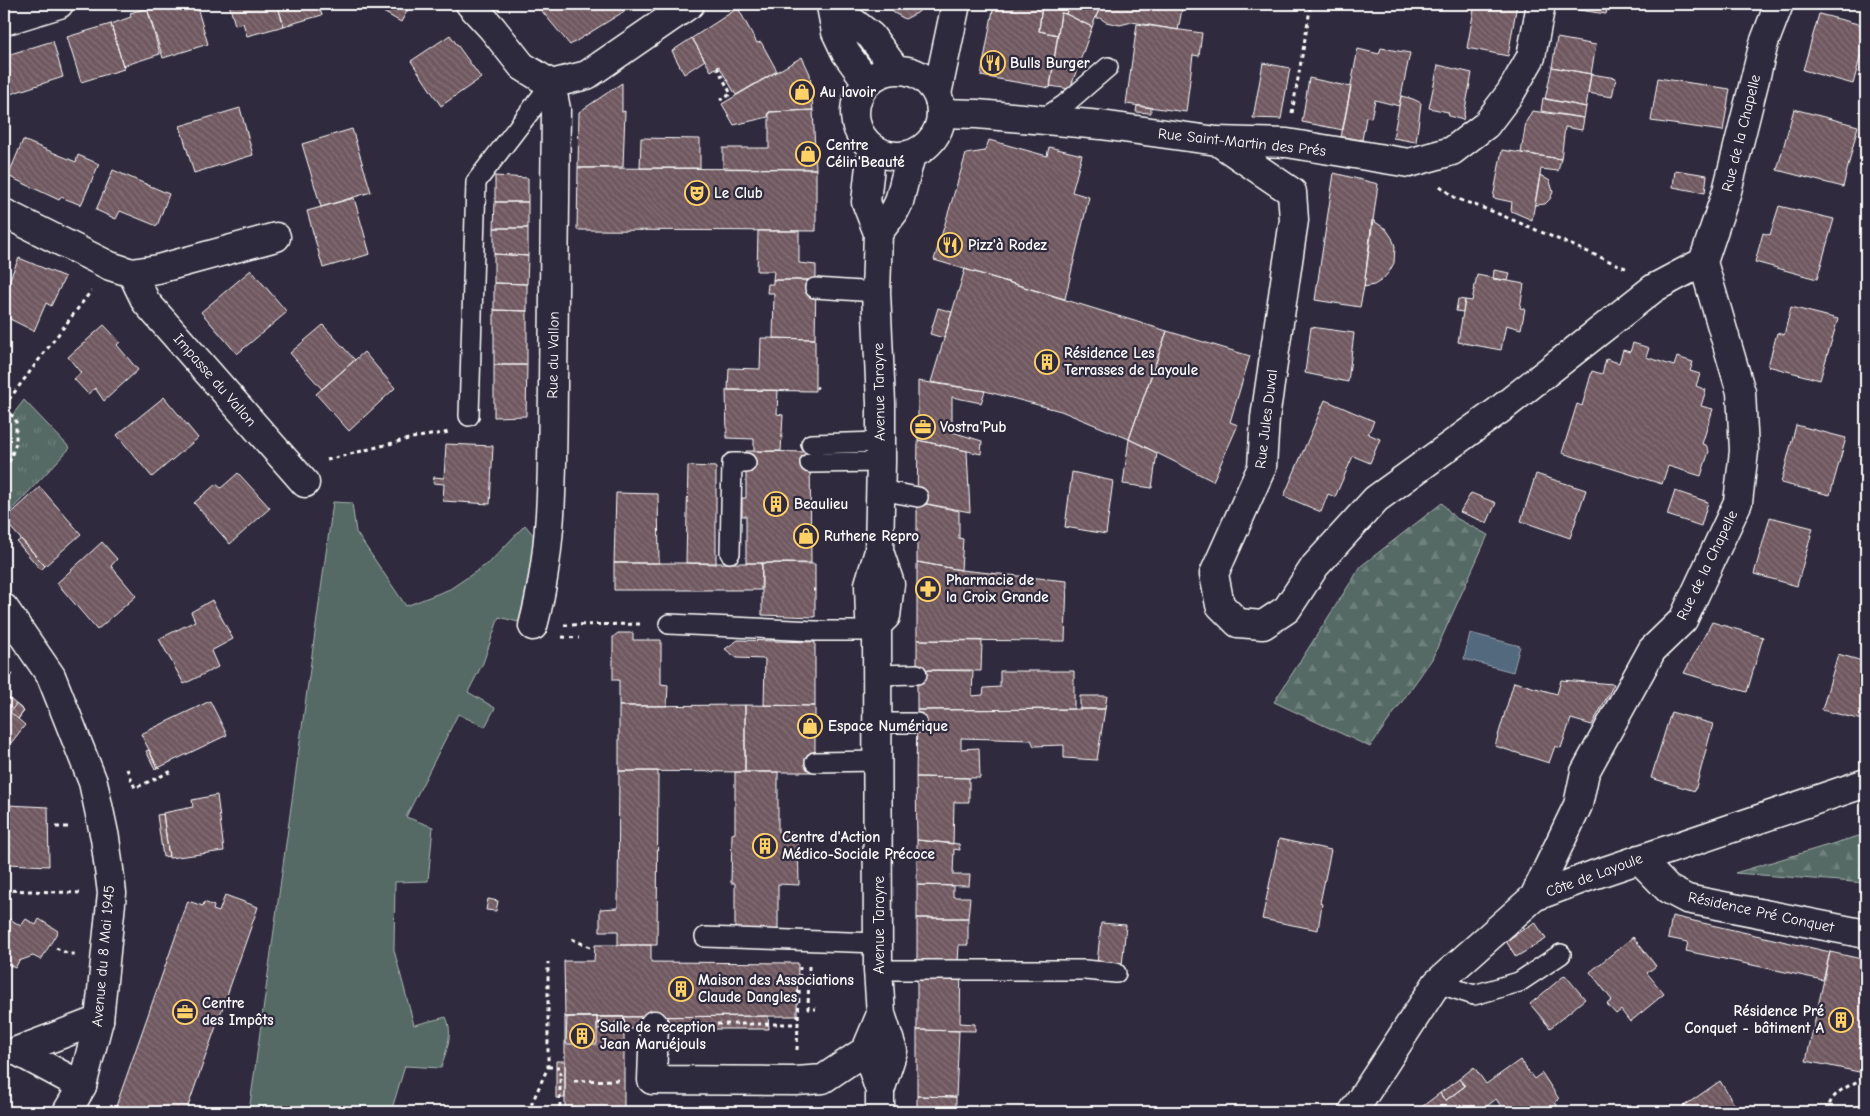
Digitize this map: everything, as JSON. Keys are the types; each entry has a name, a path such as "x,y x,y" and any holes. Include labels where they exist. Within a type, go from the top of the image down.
{"street":[{"path":"4,21 59,4"},
{"path":"470,4 522,66 551,84 587,75 690,4"},
{"name":"Rue Saint-Martin des Prés","path":"939,104 977,114 1101,125 1217,140 1287,143 1409,163 1452,151 1486,125 1512,92 1530,57 1541,4"},
{"name":"Rue de la Chapelle","path":"1534,897 1578,804 1585,772 1652,650 1683,620 1738,502 1744,451 1741,392 1703,262 1727,191 1764,42 1779,4"},
{"path":"831,5 871,36 906,71 932,86 939,104"},
{"path":"831,5 836,32 846,53 868,82"},
{"path":"955,12 939,104 940,127 933,139 924,148 911,155 898,157 884,154 872,148 863,139 857,128 854,116 860,92 868,82 881,74 906,71 955,12"},
{"name":"Rue du Vallon","path":"544,631 540,599 545,569 551,503 556,109 551,84"},
{"name":"Rue Jules Duval","path":"1217,140 1292,192 1294,220 1265,418 1262,467 1214,574 1220,605 1238,623 1263,625 1287,610 1315,566 1376,499 1498,411 1654,288 1703,262"},
{"name":"Avenue Tarayre","path":"872,148 866,202 878,233 876,292 881,403 879,551 890,584 886,616 878,628 878,956 880,1014 893,1051 880,1102"},
{"path":"878,233 899,202 911,155"},
{"path":"4,213 121,270 158,269 276,237"},
{"name":"Impasse du Vallon","path":"121,270 146,302 305,483"},
{"name":"Avenue du 8 Mai 1945","path":"4,608 52,676 94,782 105,838 112,893 100,1020 82,1086 67,1112"},
{"name":"Côte de Layoule","path":"1353,1112 1437,983 1534,897 1639,859 1866,783"},
{"name":"Résidence Pré Conquet","path":"1639,859 1668,890 1687,899 1866,934"},
{"name":"Avenue Tarayre","path":"880,1014 866,1050 880,1102"},
{"path":"11,1054 100,1020"},
{"path":"654,1025 652,1080 816,1080 823,1079 866,1050"},
{"path":"11,1054 82,1086"}],"lane":[{"path":"1041,120 1064,105 1108,67"},
{"path":"469,416 476,182 551,84"},
{"path":"815,288 876,292"},
{"path":"811,444 881,452"},
{"path":"810,463 881,452"},
{"path":"730,553 732,463 746,463"},
{"path":"880,490 918,497"},
{"path":"668,624 815,631 878,628"},
{"path":"878,674 916,674"},
{"path":"879,723 917,723"},
{"path":"815,762 878,761"},
{"path":"705,937 878,956 1116,973"},
{"path":"1437,983 1474,995 1519,982 1561,954"}],"path":[{"path":"1287,143 1310,4"},
{"path":"719,70 731,94 720,100"},
{"path":"1409,163 1455,198 1494,212 1626,268"},
{"path":"4,406 121,270"},
{"path":"4,409 16,419 16,443 4,476"},
{"path":"305,483 318,462 412,438 452,431"},
{"path":"575,625 635,624"},
{"path":"544,631 580,638"},
{"path":"128,769 135,788 172,771"},
{"path":"56,828 74,826"},
{"path":"4,890 80,892"},
{"path":"572,939 592,948"},
{"path":"56,948 69,954"},
{"path":"798,1033 800,960"},
{"path":"809,961 808,1009 816,1008"},
{"path":"528,1112 548,1067 548,962"},
{"path":"598,1023 654,1025 799,1024"},
{"path":"548,1067 560,1067 560,1112"},
{"path":"1827,1112 1830,1101 1842,1090 1866,1076"},
{"path":"574,1081 624,1080"}],"green space":[{"path":"24,400 70,448 4,518 4,426"},
{"path":"333,502 352,503 356,532 406,606 450,589 490,562 525,525 535,537 531,575 522,623 499,617 483,663 468,692 495,708 485,727 458,714 406,817 433,827 428,881 395,882 394,950 414,1025 446,1017 449,1036 441,1068 405,1066 391,1112 249,1112"},
{"path":"1442,503 1454,517 1488,535 1432,659 1370,747 1274,702 1361,566"},
{"path":"1866,833 1866,883 1735,873 1862,835"}],"water":[{"path":"1470,633 1520,646 1513,672 1464,659"}],"building":[{"path":"164,4 196,4 208,44 163,58 147,8"},
{"path":"229,4 277,4 284,26 247,36 243,23 235,25"},
{"path":"277,4 318,4 322,15 284,26"},
{"path":"369,4 411,4 401,22"},
{"path":"536,4 636,4 570,45"},
{"path":"773,4 780,4 782,7 776,10"},
{"path":"888,4 927,4 917,13 905,19 894,13"},
{"path":"994,4 1042,4 1039,31 1058,35 1050,88 981,76"},
{"path":"1042,4 1069,4 1066,14 1061,13 1058,35 1039,31"},
{"path":"1069,4 1101,4 1092,27 1066,14"},
{"path":"1101,4 1183,4 1178,30 1132,22 1120,25 1106,22 1096,18"},
{"path":"1475,4 1517,4 1508,56 1467,48"},
{"path":"1567,4 1608,4 1606,14 1566,8"},
{"path":"1726,4 1754,4 1754,8"},
{"path":"147,8 160,54 123,66 111,24 131,17 130,13"},
{"path":"738,8 757,43 761,42 777,71 736,95 719,66 711,71 692,38"},
{"path":"1061,13 1092,27 1070,89 1050,86"},
{"path":"1819,14 1866,26 1866,36 1853,84 1803,70"},
{"path":"111,24 124,69 81,82 67,37"},
{"path":"1137,24 1202,33 1199,56 1193,55 1186,112 1126,104"},
{"path":"450,35 481,78 441,106 411,61"},
{"path":"692,38 705,60 684,74 672,51"},
{"path":"1557,38 1596,45 1591,74 1552,67"},
{"path":"53,41 63,77 4,96 4,56"},
{"path":"1381,48 1410,53 1399,106 1375,100 1371,118 1366,117 1362,140 1341,137 1358,49 1379,54"},
{"path":"802,57 810,74 813,110 769,112 768,117 734,125 722,104"},
{"path":"1263,63 1290,68 1281,119 1253,118"},
{"path":"1438,65 1472,73 1463,120 1449,116 1448,112 1429,108"},
{"path":"1552,67 1591,74 1586,107 1545,99"},
{"path":"1591,74 1616,78 1612,97 1588,93"},
{"path":"1309,78 1351,87 1343,130 1302,122"},
{"path":"1658,78 1730,89 1723,131 1651,121"},
{"path":"622,83 622,112 625,111 623,167 578,168 579,112"},
{"path":"1401,96 1421,103 1416,142 1393,138"},
{"path":"1543,98 1586,107 1584,118 1541,111"},
{"path":"1137,106 1151,108 1151,113 1136,112"},
{"path":"240,108 253,155 194,173 180,126"},
{"path":"1794,109 1858,126 1843,187 1777,170"},
{"path":"813,110 816,169 723,168 723,148 769,148 769,112"},
{"path":"1532,111 1584,118 1582,130 1565,127 1561,159 1521,153 1526,122"},
{"path":"352,129 371,192 321,207 302,144"},
{"path":"641,138 700,139 700,168 640,168"},
{"path":"23,140 76,162 78,155 99,164 81,205 61,197 59,200 8,176"},
{"path":"989,140 1047,156 1049,147 1082,155 1072,192 1089,197 1065,299 934,260 966,154 985,151"},
{"path":"1502,150 1561,159 1558,171 1541,169 1532,220 1511,211 1512,202 1493,198"},
{"name":"Le Club","path":"578,168 816,169 816,231 577,230"},
{"path":"113,170 169,194 157,226 120,211 116,219 96,210"},
{"path":"1675,170 1707,175 1705,193 1673,187"},
{"path":"1334,173 1378,184 1360,307 1315,300"},
{"path":"1540,175 1550,181 1553,192 1545,204 1535,205"},
{"path":"495,176 528,178 528,202 495,202"},
{"path":"354,198 370,254 323,268 307,211"},
{"path":"495,202 528,202 528,228 494,228"},
{"path":"1779,206 1834,219 1817,279 1755,262 1763,233 1770,235"},
{"path":"1372,220 1386,229 1392,238 1395,246 1394,263 1382,280 1374,285 1364,287"},
{"path":"494,228 528,228 528,256 494,254"},
{"path":"758,231 799,231 799,263 816,265 816,280 773,280 774,271 757,271"},
{"path":"494,254 528,256 527,284 494,283"},
{"path":"19,258 65,277 51,306 46,303 34,331 4,316 4,292"},
{"name":"Résidence Les Terrasses de Layoule","path":"965,269 1167,331 1129,439 1061,411 985,391 931,382"},
{"path":"251,270 287,312 237,354 201,312"},
{"path":"1494,270 1510,273 1508,281 1493,279"},
{"path":"1477,275 1524,284 1520,308 1525,309 1521,329 1506,325 1501,350 1458,342 1465,300 1472,301"},
{"path":"773,280 816,280 815,339 773,338 774,293 767,293 768,284 773,284"},
{"path":"494,283 527,284 527,311 494,310"},
{"path":"1458,299 1465,300 1463,312 1456,311"},
{"path":"1791,307 1838,319 1820,380 1768,366 1777,333 1784,335"},
{"path":"938,308 952,312 944,338 930,334"},
{"path":"494,310 527,311 527,365 494,365"},
{"path":"104,325 120,342 117,345 138,370 104,401 95,388 88,394 74,379 81,373 68,357"},
{"path":"323,325 355,360 322,389 290,353"},
{"path":"1311,327 1354,333 1348,382 1305,373"},
{"path":"1167,331 1250,356 1230,422 1238,425 1213,481 1129,439"},
{"path":"761,338 815,339 815,391 728,390 729,368 760,369"},
{"path":"1633,343 1649,348 1646,357 1674,366 1677,357 1693,362 1690,371 1700,374 1696,386 1706,390 1701,406 1713,409 1702,444 1706,445 1709,451 1701,476 1668,466 1662,484 1562,453 1577,404 1582,406 1592,371 1602,374 1606,359 1619,363 1623,350 1630,352"},
{"path":"364,352 395,388 349,431 316,394"},
{"path":"494,365 527,365 526,416 494,417"},
{"path":"918,381 985,391 981,403 952,397 952,432 982,441 981,454 918,440"},
{"path":"726,390 778,390 777,414 783,415 781,451 754,451 754,439 727,438"},
{"path":"164,397 198,438 152,477 117,435"},
{"path":"1325,400 1374,421 1368,434 1380,439 1370,463 1353,456 1335,497 1328,494 1321,512 1284,496"},
{"path":"1796,425 1846,438 1830,495 1781,483"},
{"path":"1129,439 1157,453 1152,488 1123,484"},
{"path":"918,440 967,451 970,512 917,502"},
{"path":"446,444 493,446 490,504 443,501 444,484 433,483 434,477 444,478"},
{"name":"Beaulieu","path":"746,451 810,452 811,563 746,563 746,516 742,516 742,498 746,498"},
{"path":"688,466 716,467 716,564 686,563"},
{"path":"1072,472 1113,481 1106,534 1065,527"},
{"path":"238,473 270,508 230,544 194,503 216,484 221,488"},
{"path":"1536,474 1586,490 1570,538 1521,521"},
{"path":"40,487 81,534 45,566 4,520"},
{"path":"1675,491 1708,502 1701,526 1667,515"},
{"path":"616,493 658,494 659,563 614,563"},
{"path":"1471,493 1496,503 1487,523 1460,512"},
{"path":"917,502 959,511 959,538 963,539 961,570 917,562"},
{"path":"1770,517 1813,528 1797,586 1754,574"},
{"path":"21,539 45,566 41,570 17,542"},
{"path":"102,542 117,559 111,566 136,596 97,630 57,583"},
{"path":"917,562 961,570 1067,581 1065,641 917,640"},
{"path":"614,563 762,563 761,590 614,590"},
{"path":"762,563 815,564 815,617 762,615"},
{"path":"1866,592 1866,613 1860,612"},
{"path":"212,600 233,639 211,651 218,667 184,684 159,639 195,621 191,612"},
{"path":"1712,622 1763,637 1747,692 1684,673"},
{"path":"618,633 633,633 633,640 661,640 661,684 668,685 667,706 619,706 619,680 613,680 613,637"},
{"path":"738,640 815,642 815,706 764,705 765,659 737,658 725,649"},
{"path":"917,640 982,641 981,671 917,670"},
{"path":"1838,654 1866,662 1866,705 1862,720 1822,710"},
{"path":"917,670 973,670 972,696 983,695 984,688 1000,687 1000,671 1074,671 1074,709 917,710"},
{"path":"1561,680 1614,684 1592,725 1571,719 1561,748 1555,746 1549,763 1495,746 1514,682 1557,694"},
{"path":"4,694 24,711 18,719 25,725 11,743 4,738"},
{"path":"1080,696 1107,696 1105,709 1080,709"},
{"path":"210,701 227,735 158,768 141,734"},
{"path":"16,704 24,711 18,719 10,712"},
{"path":"745,705 815,706 815,772 745,772"},
{"path":"745,705 745,772 619,771 619,706"},
{"path":"1105,709 1097,760 1064,758 1064,745 1034,746 1031,740 961,738 961,749 979,748 980,778 916,777 917,710"},
{"path":"1671,712 1713,724 1695,791 1651,778"},
{"path":"149,750 157,768 155,769 146,751"},
{"path":"619,771 658,771 657,945 618,945 618,931 600,931 600,909 618,908"},
{"name":"Centre d'Action Médico-Sociale Précoce","path":"735,772 778,772 778,832 798,833 799,885 778,884 778,932 735,933 735,883 731,883 732,834 735,833"},
{"path":"916,777 969,778 969,802 954,802 953,844 917,840"},
{"path":"217,795 224,851 169,858 163,813 193,807 192,800"},
{"path":"8,805 48,807 49,866 8,864"},
{"path":"163,814 169,856 163,857 157,815"},
{"path":"1279,839 1331,850 1320,903 1322,904 1318,930 1262,919"},
{"path":"917,840 959,844 960,850 954,849 953,875 970,875 969,886 917,885"},
{"path":"917,885 953,886 953,897 970,897 968,918 917,918"},
{"name":"Centre des Impôts","path":"225,895 258,907 186,1112 114,1112 188,901 203,906 204,902 214,906 213,910 219,912"},
{"path":"488,899 498,901 496,911 486,910"},
{"path":"5,916 21,926 26,919 36,925 39,919 58,931 41,960 33,956 19,961 15,968 4,962"},
{"path":"1672,916 1830,952 1823,980 1686,951 1688,942 1668,938"},
{"path":"917,918 968,918 968,945 959,945 958,963 917,962"},
{"path":"1535,922 1546,939 1516,957 1506,941"},
{"path":"1101,923 1126,925 1122,966 1097,964"},
{"path":"1633,937 1656,966 1647,973 1664,994 1630,1022 1621,1010 1616,1014 1607,1004 1612,1000 1590,972"},
{"name":"Maison des Associations Claude Dangles","path":"595,945 651,945 651,962 798,963 797,1016 565,1017 564,961 594,961"},
{"name":"Résidence Pré Conquet - bâtiment A","path":"1830,952 1866,960 1866,1064 1864,1073 1806,1061"},
{"path":"917,962 961,963 960,1023 975,1024 975,1031 917,1030"},
{"path":"1565,975 1585,999 1550,1028 1530,1004"},
{"path":"768,1016 769,1029 624,1029 624,1017"},
{"path":"565,1017 624,1017 624,1112 565,1112"},
{"name":"Salle de reception Jean Maruéjouls","path":"567,1017 597,1017 597,1044 566,1044"},
{"path":"597,1017 624,1017 624,1029 597,1029"},
{"path":"917,1030 959,1031 956,1097 917,1096"},
{"path":"1520,1060 1534,1079 1542,1073 1559,1099 1555,1102 1560,1110 1557,1112 1505,1112 1496,1099 1482,1110 1484,1112 1415,1112 1440,1093 1445,1101 1465,1086 1459,1079 1474,1067 1486,1084"},
{"path":"556,1061 565,1061 565,1098 556,1098"},
{"path":"1459,1079 1465,1086 1445,1101 1440,1093"},
{"path":"1720,1081 1739,1112 1683,1112 1681,1108"},
{"path":"917,1096 956,1097 956,1112 917,1112"}],"place":[{"name":"Bulls Burger","path":"993,63"},
{"name":"Au lavoir","path":"802,92"},
{"name":"Centre Célin'Beauté","path":"808,154"},
{"name":"Le Club","path":"697,193"},
{"name":"Pizz'à Rodez","path":"950,245"},
{"name":"Résidence Les Terrasses de Layoule","path":"1047,362"},
{"name":"Vostra'Pub","path":"923,427"},
{"name":"Beaulieu","path":"776,504"},
{"name":"Ruthene Repro","path":"806,536"},
{"name":"Pharmacie de la Croix Grande","path":"928,589"},
{"name":"Espace Numérique","path":"810,726"},
{"name":"Centre d'Action Médico-Sociale Précoce","path":"765,846"},
{"name":"Maison des Associations Claude Dangles","path":"681,989"},
{"name":"Centre des Impôts","path":"185,1012"},
{"name":"Résidence Pré Conquet - bâtiment A","path":"1841,1020"},
{"name":"Salle de reception Jean Maruéjouls","path":"582,1036"}]}
